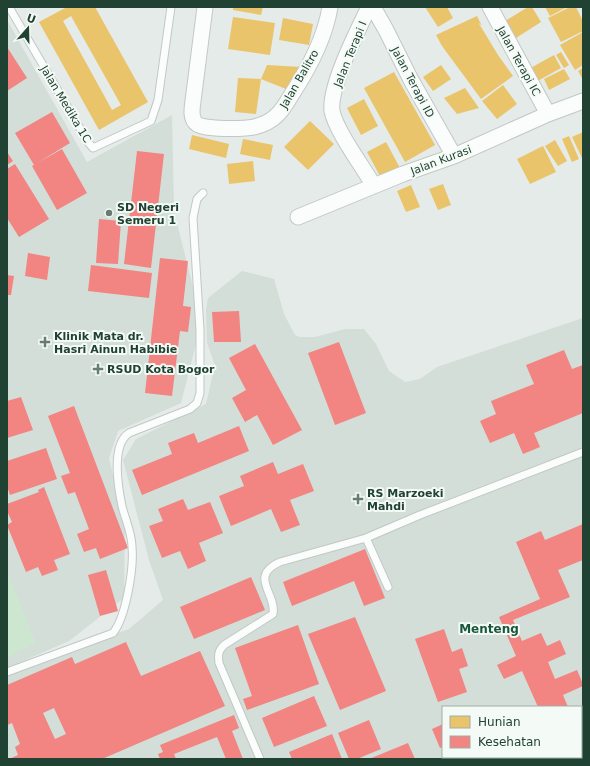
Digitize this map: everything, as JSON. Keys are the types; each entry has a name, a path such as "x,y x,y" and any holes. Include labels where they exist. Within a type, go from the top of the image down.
{"street":[{"name":"Jalan Balitro","path":"205,7 192,111 194,120 198,126 202,127 233,128 260,125 275,118 282,110 313,58 319,44 330,7"},
{"name":"Jalan Terapi I","path":"369,7 354,38 337,81 332,106 337,124 374,186"},
{"name":"Jalan Terapi ID","path":"373,7 411,80 454,156"},
{"name":"Jalan Terapi IC","path":"490,7 548,114"},
{"name":"Jalan Kurasi","path":"298,217 403,174 454,156 548,114 583,101"}],"lane":[{"name":"Jalan Medika 1C","path":"9,7 84,136 93,148 151,121 158,100 171,7"},
{"path":"7,672 113,633 119,623 130,580 132,547 122,505 117,468 117,454 119,446 123,438 129,433 190,409 197,403 200,393 200,330 193,218 197,199 203,193"},
{"path":"260,759 219,663 219,652 224,645 273,614 273,605 264,579 274,565 366,538 583,452"},
{"path":"366,538 388,587"}],"shaded area":[{"name":"RSUD Kota Bogor","path":"7,20 87,162 172,115 174,211 193,287 198,336 181,403 118,431 109,458 125,527 124,598 69,641 7,668"},
{"name":"RS Marzoeki Mahdi","path":"242,271 274,279 284,314 295,335 300,337 315,337 345,329 364,329 376,344 389,371 405,382 420,379 437,367 583,318 583,759 7,759 7,674 129,629 163,600 149,560 123,460 136,439 206,404 215,365 207,343 206,310 208,298"}],"green space":[{"path":"7,570 36,643 7,657"}],"building: Hunian":[{"path":"67,7 95,7 148,102 99,130 39,22","holes":["71,16 121,105 112,110 63,21"]},
{"path":"233,7 263,7 261,15 233,10"},
{"path":"425,7 447,7 453,18 438,27"},
{"path":"528,7 532,7 541,22 516,38 505,21"},
{"path":"545,7 567,7 550,16"},
{"path":"570,7 576,7 583,21 583,31 561,42 548,18"},
{"path":"477,16 482,26 478,22 513,76 481,99 442,46 436,35"},
{"path":"233,17 275,23 270,55 228,49"},
{"path":"283,18 313,24 309,45 279,40"},
{"path":"583,32 583,65 575,70 560,45"},
{"path":"561,52 569,65 564,68 556,55"},
{"path":"554,55 561,68 534,83 527,70"},
{"path":"267,65 301,67 291,91 261,79"},
{"path":"441,65 451,79 433,91 423,77"},
{"path":"583,68 583,80 578,71"},
{"path":"564,69 570,79 549,90 544,79"},
{"path":"394,72 435,145 405,162 364,88"},
{"path":"238,78 261,79 256,114 235,112"},
{"path":"503,85 517,104 497,119 482,101"},
{"path":"465,88 479,108 457,114 444,98"},
{"path":"364,99 378,126 361,135 347,108"},
{"path":"310,121 334,144 308,170 284,147"},
{"path":"583,132 583,160 572,137"},
{"path":"192,135 229,144 226,158 189,149"},
{"path":"569,136 579,159 572,162 562,139"},
{"path":"243,139 273,145 270,160 240,154"},
{"path":"555,140 567,161 558,166 545,146"},
{"path":"386,142 400,168 381,178 367,152"},
{"path":"543,146 556,172 530,184 517,159"},
{"path":"253,161 255,181 229,184 227,164"},
{"path":"443,184 451,205 438,210 429,189"},
{"path":"411,185 420,207 406,212 397,191"}],"building: Kesehatan":[{"path":"7,47 27,78 7,91"},
{"path":"52,112 70,143 34,165 15,133"},
{"path":"62,149 87,193 57,210 32,166"},
{"path":"137,151 164,154 151,268 124,264"},
{"path":"7,152 13,161 7,165"},
{"path":"15,164 49,219 19,237 7,218 7,169"},
{"path":"99,219 121,221 118,264 96,263"},
{"path":"28,253 50,257 47,280 25,276"},
{"path":"160,258 188,261 183,306 191,307 188,332 180,331 172,396 145,393"},
{"path":"91,265 152,273 149,298 88,291"},
{"path":"7,275 14,276 11,295 7,295"},
{"path":"239,311 241,342 214,342 212,312"},
{"path":"339,342 366,413 335,425 308,353"},
{"path":"255,344 302,430 273,445 257,415 245,422 232,398 246,390 229,358"},
{"path":"564,350 572,369 583,365 583,413 534,433 540,447 523,454 514,433 490,443 480,421 496,414 491,401 534,384 526,365"},
{"path":"21,397 33,430 7,438 7,401"},
{"path":"74,406 128,548 100,559 96,548 84,552 77,534 89,529 75,492 68,494 61,476 70,473 48,416"},
{"path":"239,426 249,451 142,495 132,470 172,454 168,443 194,433 198,443"},
{"path":"46,448 57,479 10,495 7,486 7,461"},
{"path":"273,462 278,474 303,464 314,491 290,500 300,525 281,532 271,509 231,526 219,496 244,486 240,476"},
{"path":"44,487 70,554 54,560 58,570 42,576 38,567 26,572 7,525 12,522 7,511 7,504 39,492 38,490"},
{"path":"183,499 188,510 210,502 223,533 199,543 206,561 188,569 180,551 162,558 149,526 163,521 158,509"},
{"path":"583,524 583,560 558,570 570,597 513,620 522,641 541,633 547,646 560,640 566,654 548,662 555,679 577,670 583,684 583,686 563,695 568,706 538,706 522,671 504,679 497,665 516,656 499,617 540,599 516,542 541,531 545,540"},
{"path":"365,549 385,598 364,606 354,581 292,606 283,582"},
{"path":"106,570 118,611 100,616 88,575"},
{"path":"251,577 265,610 194,639 180,607"},
{"path":"355,617 386,691 340,710 308,634"},
{"path":"298,625 319,684 247,710 243,699 252,696 235,648"},
{"path":"444,629 452,652 462,648 468,666 459,669 467,692 438,702 415,639"},
{"path":"126,642 141,676 200,651 225,706 102,759 9,759 18,755 15,747 20,744 12,723 7,725 7,685 72,657 75,664","holes":["54,708 66,734 55,739 43,713"]},
{"path":"314,696 327,726 274,747 262,718"},
{"path":"234,715 239,728 232,731 243,759 226,759 217,737 174,754 176,759 160,759 158,754 163,752 160,745"},
{"path":"369,720 381,749 357,759 349,759 338,733"},
{"path":"442,724 442,747 440,748 432,729"},
{"path":"582,725 583,727 582,749"},
{"path":"332,734 342,759 292,759 289,752"},
{"path":"408,743 415,759 369,759"}],"place":[{"name":"SD Negeri Semeru 1","path":"109,213"},
{"name":"Klinik Mata dr. Hasri Ainun Habibie","path":"45,342"},
{"name":"RSUD Kota Bogor","path":"98,369"},
{"name":"RS Marzoeki Mahdi","path":"358,499"}],"district":[{"name":"Menteng","path":"489,629"}]}
